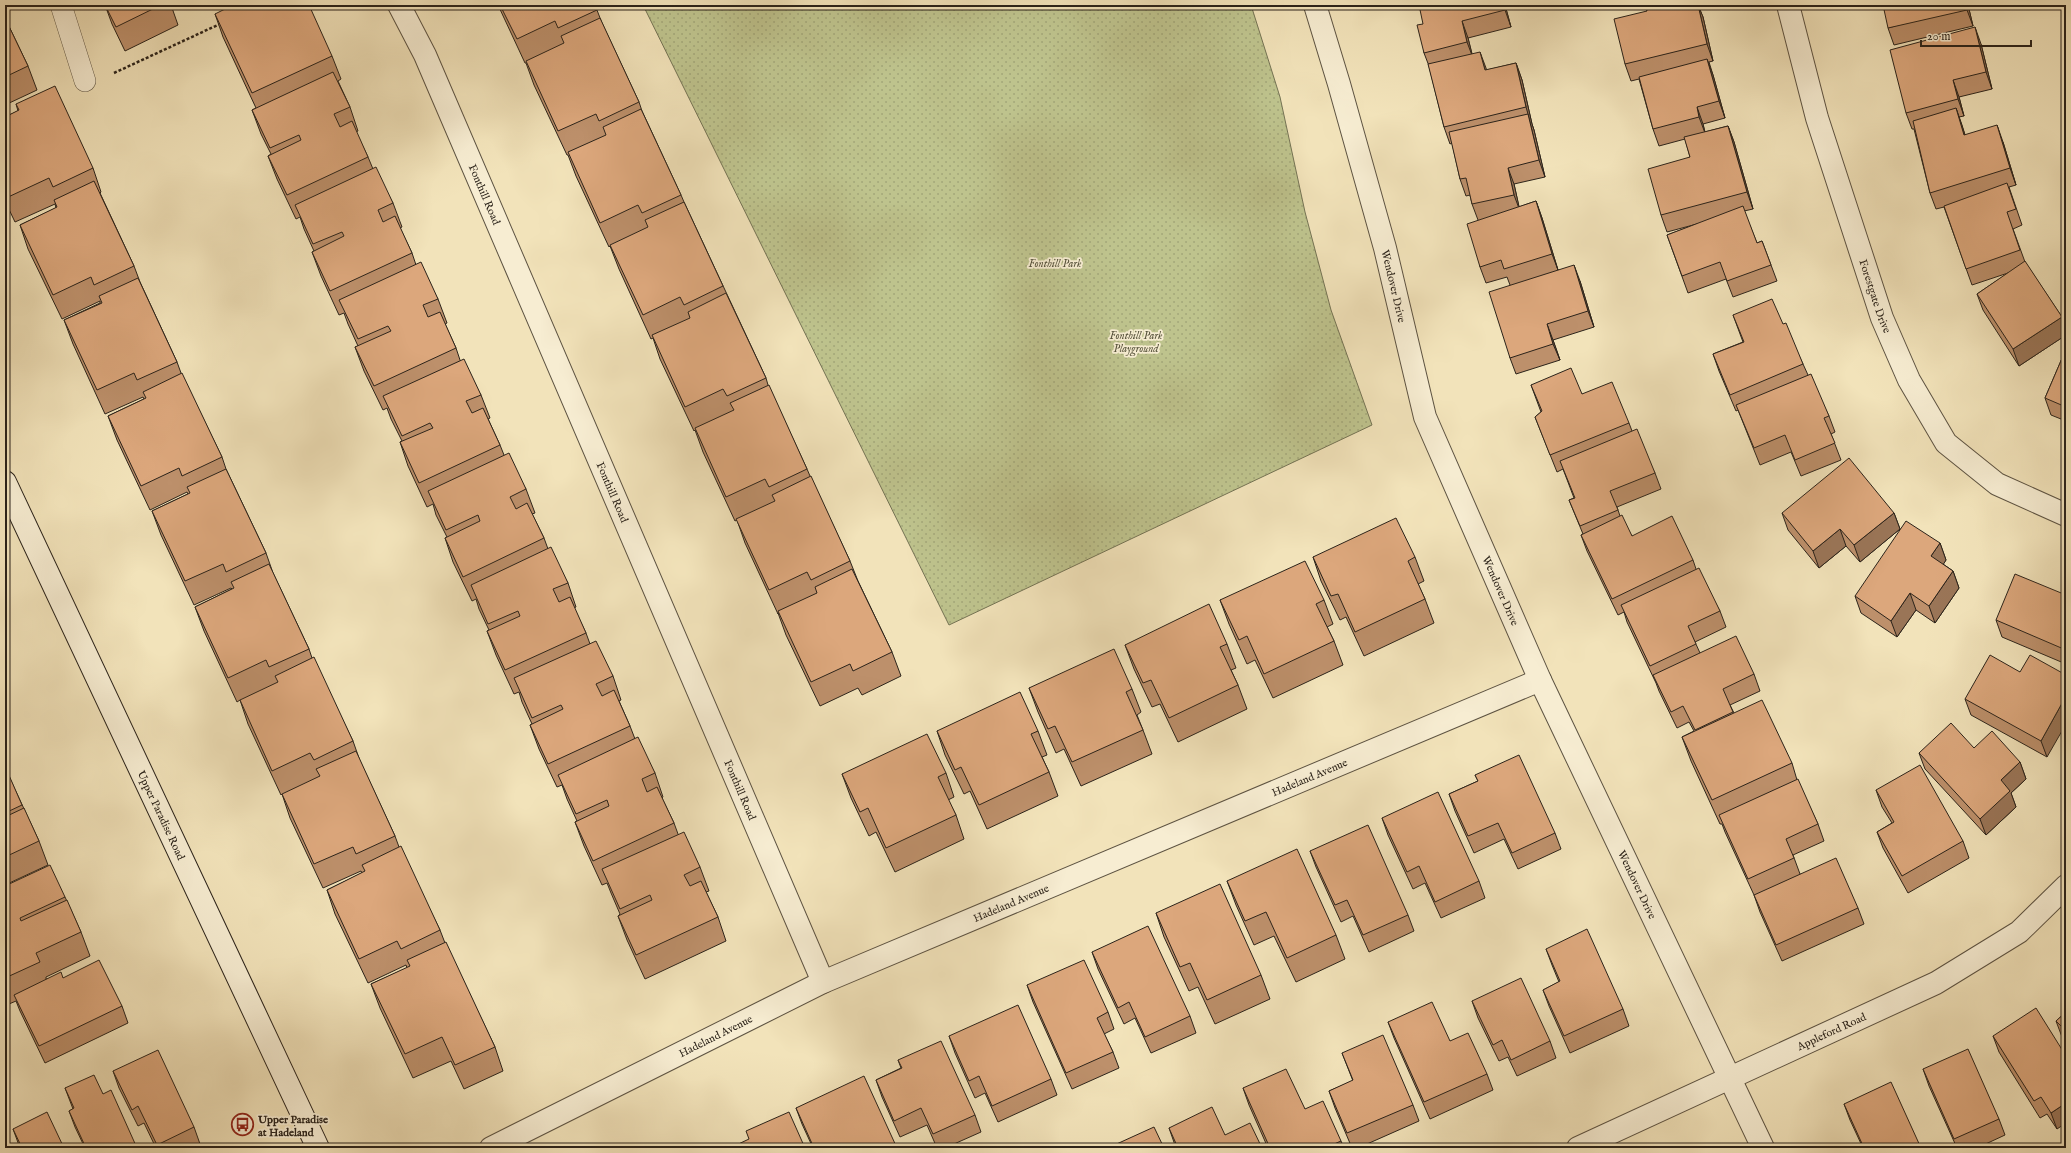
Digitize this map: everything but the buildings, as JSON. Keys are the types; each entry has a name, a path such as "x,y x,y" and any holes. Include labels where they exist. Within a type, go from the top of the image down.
{"street":[{"name":"Fonthill Road","path":"399,5 429,62 823,982"},
{"name":"Wendover Drive","path":"1315,5 1340,84 1383,241 1426,417 1540,680 1731,1078 1763,1148"},
{"name":"Forestgate Drive","path":"1788,5 1817,118 1882,318 1909,380 1946,443 1997,484 2066,514"},
{"name":"Upper Paradise Road","path":"5,482 318,1148"},
{"name":"Hadeland Avenue","path":"491,1148 823,982 1540,680"},
{"name":"Appleford Road","path":"1578,1148 1936,983 2019,932 2066,886"}],"lane":[{"path":"61,5 85,81"}],"path":[{"path":"111,74 225,21"}],"green space":[{"name":"Fonthill Park","path":"643,5 1251,5 1280,97 1305,212 1331,310 1372,425 949,625"}],"place":[{"name":"Upper Paradise at Hadeland","path":"243,1125"}],"park label":[{"name":"Fonthill Park Playground","path":"1136,341"}]}
